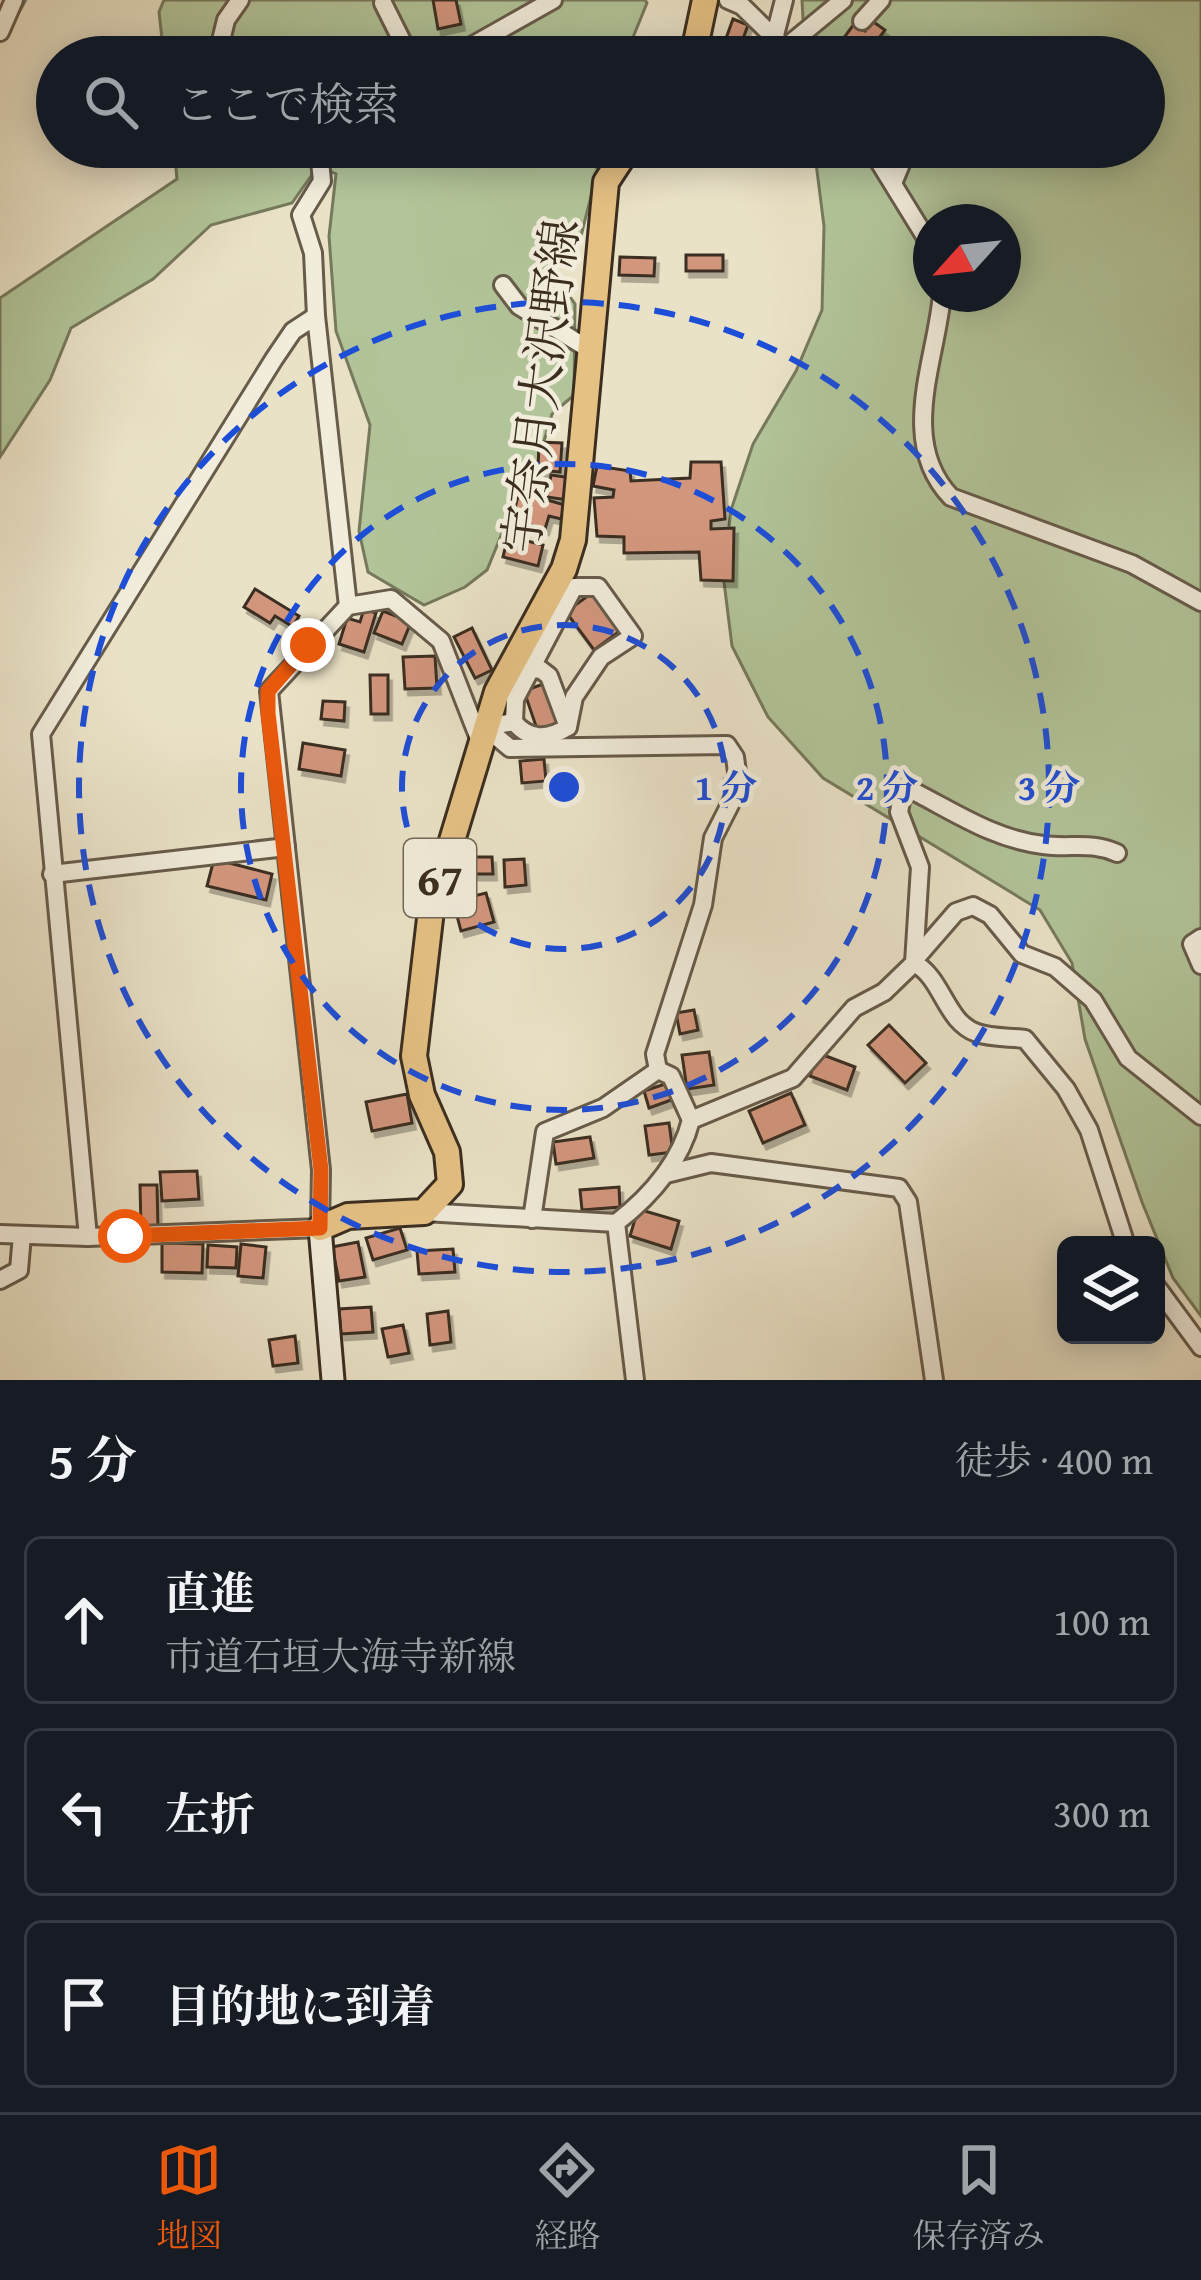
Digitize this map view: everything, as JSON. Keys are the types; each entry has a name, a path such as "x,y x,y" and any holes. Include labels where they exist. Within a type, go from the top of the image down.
{"main road":[{"path":"697,36 705,0"},
{"name":"宇奈月大沢野線","path":"424,1212 442,1198 452,1171 422,1096 414,1056 431,910 497,692 564,569 573,540 606,182 615,168"},
{"path":"333,1380 320,1228 348,1216 424,1212"}],"street":[{"path":"0,32 14,0"},
{"path":"222,36 226,20 240,0"},
{"path":"481,36 525,5 553,0"},
{"path":"728,0 770,36"},
{"path":"784,0 784,36"},
{"path":"799,36 844,0"},
{"path":"862,21 881,0"},
{"path":"383,3 400,36"},
{"path":"321,168 322,182 302,215 313,253 316,316 349,578 348,606"},
{"path":"885,168 913,214"},
{"path":"894,181 899,168"},
{"path":"502,284 519,306 590,350"},
{"path":"938,312 922,382 925,433 940,485 951,497 1132,564 1201,602"},
{"path":"88,1237 41,734 274,359 293,331 316,316"},
{"path":"574,587 598,587 633,636 601,657 574,697 568,727 536,738 524,734 514,722 515,699 574,587"},
{"path":"0,1234 88,1237 320,1228 321,1170 268,691 348,606 391,599 440,641 483,734 510,748 727,745 735,757 739,787 713,838 703,905 656,1054 658,1070"},
{"path":"529,670 540,669 549,676 568,727"},
{"path":"483,734 514,722"},
{"path":"914,963 920,867 916,845 899,812 902,796 913,791 989,832 1046,846 1095,843 1117,853"},
{"path":"52,874 286,847"},
{"path":"691,1120 793,1078 854,1008 884,992 956,912 973,907 990,915 1022,954 1055,967 1093,1000 1128,1058 1201,1116"},
{"path":"1201,938 1192,944 1201,965"},
{"path":"914,963 925,969 953,1014 974,1033 1025,1039 1066,1089 1089,1130 1123,1236"},
{"path":"424,1212 616,1223 666,1174 685,1144 691,1120 671,1076 658,1070"},
{"path":"532,1219 545,1132 603,1108 658,1070"},
{"path":"666,1174 710,1163 899,1187 908,1202 934,1380"},
{"path":"616,1223 635,1380"},
{"path":"0,1280 14,1277 19,1270 22,1235"},
{"path":"1165,1298 1201,1347"}],"green space":[{"path":"164,0 647,3 634,36 162,36 159,12"},
{"path":"802,0 1201,0 1201,1316 1173,1278 1165,1258 1165,1236 1156,1236 1142,1202 1085,1039 1072,963 1040,910 823,778 768,717 732,646 723,574 731,510 753,444 796,371 822,310 824,226 817,168 1165,168 1165,36 804,36"},
{"path":"176,168 317,168 292,203 211,225 153,279 71,328 50,380 0,457 0,298 177,179"},
{"path":"322,168 598,168 580,240 558,255 553,273 575,304 574,395 552,414 532,482 514,504 487,570 465,587 424,605 368,572 359,531 370,425 336,331 329,236 336,174"}],"building":[{"path":"433,0 456,0 461,24 438,29"},
{"path":"733,19 748,25 744,36 727,36"},
{"path":"872,21 885,30 881,36 845,36 854,24 865,31"},
{"path":"686,255 723,255 723,271 686,271"},
{"path":"620,257 655,258 654,276 619,275"},
{"path":"539,442 562,443 560,472 538,470"},
{"path":"691,462 721,462 725,519 711,521 711,529 734,528 733,581 701,580 699,552 624,553 624,537 597,536 594,498 613,497 614,490 593,486 597,466 630,471 631,481 690,478"},
{"path":"551,475 572,478 568,500 547,497"},
{"path":"519,492 565,505 561,519 549,516 545,529 512,520"},
{"path":"508,536 543,545 538,566 503,557"},
{"path":"255,589 299,616 293,627 275,616 270,623 244,607"},
{"path":"593,592 620,631 594,650 566,612"},
{"path":"364,609 376,613 364,652 339,644 347,618 360,622"},
{"path":"383,611 411,622 402,644 374,633"},
{"path":"472,628 492,670 475,678 454,637"},
{"path":"435,656 437,688 405,689 403,657"},
{"path":"370,675 388,675 388,714 371,714"},
{"path":"546,683 560,725 537,733 527,729 536,726 524,691"},
{"path":"323,701 345,702 344,721 321,719"},
{"path":"303,743 345,750 341,776 299,769"},
{"path":"544,759 546,781 522,783 520,761"},
{"path":"467,857 492,857 493,874 467,874"},
{"path":"214,859 272,874 266,900 207,886"},
{"path":"524,859 526,885 505,887 504,860"},
{"path":"486,893 494,922 461,931 453,901"},
{"path":"694,1010 698,1030 680,1034 676,1013"},
{"path":"889,1025 926,1063 905,1083 868,1045"},
{"path":"709,1052 714,1085 687,1089 682,1055"},
{"path":"818,1053 855,1067 847,1090 810,1076"},
{"path":"668,1083 674,1099 649,1108 644,1091"},
{"path":"791,1093 805,1125 763,1143 749,1111"},
{"path":"407,1094 412,1123 372,1131 366,1102"},
{"path":"669,1123 673,1152 649,1155 645,1126"},
{"path":"590,1137 594,1158 556,1164 553,1142"},
{"path":"197,1171 199,1199 162,1201 160,1172"},
{"path":"140,1185 157,1185 158,1227 141,1227"},
{"path":"619,1187 620,1207 582,1210 580,1190"},
{"path":"638,1209 679,1221 671,1249 630,1236"},
{"path":"400,1228 407,1250 373,1260 366,1238"},
{"path":"358,1242 365,1277 339,1281 332,1247"},
{"path":"162,1243 203,1244 202,1273 162,1272"},
{"path":"241,1244 266,1247 263,1278 238,1276"},
{"path":"208,1245 237,1247 236,1268 207,1267"},
{"path":"453,1249 455,1272 419,1274 417,1251"},
{"path":"371,1307 373,1332 341,1334 339,1309"},
{"path":"448,1311 451,1342 430,1345 427,1314"},
{"path":"403,1325 409,1353 388,1357 382,1329"},
{"path":"295,1336 298,1363 273,1366 269,1340"}],"waterway":[{"path":"16,16 25,0"}],"route":[{"path":"125,1236 320,1228 321,1170 268,713 268,691 308,645"}]}
